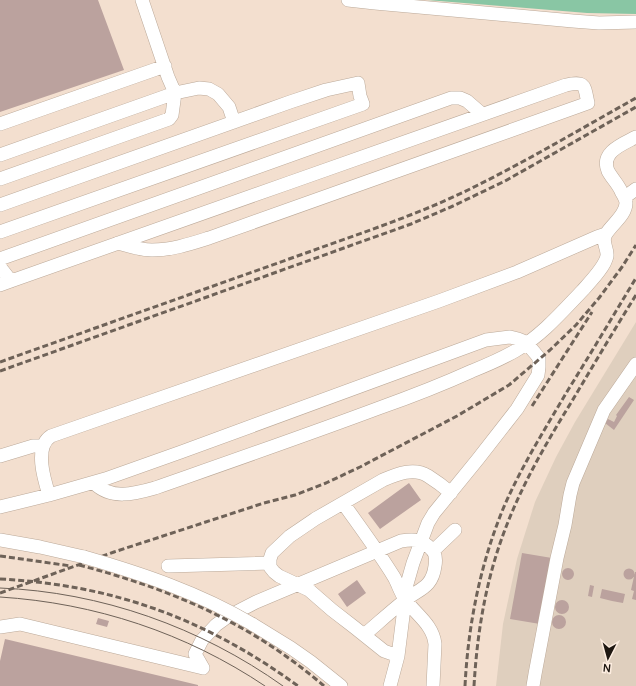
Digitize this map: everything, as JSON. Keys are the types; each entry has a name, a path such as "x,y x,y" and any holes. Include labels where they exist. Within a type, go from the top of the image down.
{"lane":[{"path":"0,180 169,119 172,115 175,93 142,0"},
{"path":"348,0 573,21 605,23 636,22"},
{"path":"0,124 165,66"},
{"path":"0,205 326,90 358,83 363,104 0,232"},
{"path":"0,267 6,283 118,243 482,114 566,85 574,83 581,84 585,87 588,103 209,238 167,249 151,250 140,249 118,243"},
{"path":"0,155 175,93 199,88 209,89 218,94 228,107 234,122"},
{"path":"0,259 451,98 460,98 467,101 482,114"},
{"path":"94,483 104,490 123,494 136,493 154,488 307,435 435,388 496,361 526,344 544,331 582,291 605,262 607,255 604,241 606,234 621,215 625,208 626,201 617,183 608,172 607,158 609,153 613,150 636,137"},
{"path":"625,197 636,189"},
{"path":"49,495 42,462 43,446 51,436 439,301 517,272 606,234"},
{"path":"0,507 94,483 486,340 510,337 518,339 526,344 539,358 540,367 538,375 517,409 478,460 434,513 428,523 407,584 398,656 390,686"},
{"path":"533,686 573,483 604,410 636,364"},
{"path":"0,456 33,446 43,446"},
{"path":"398,656 384,651 308,590 279,576 270,567 270,559 272,553 290,536 315,519 392,476 407,472 421,473 427,475 451,493"},
{"path":"343,503 394,577 405,599 425,621 435,639 433,686"},
{"path":"433,551 455,530"},
{"path":"0,627 20,624 203,668 195,654 202,640 216,625 228,617 256,602 400,541 414,539 421,541 431,548 436,557 435,571 432,579 420,591 405,599 364,635"},
{"path":"0,540 40,547 84,558 137,573 183,590 224,608 252,624 296,651 341,686"},
{"path":"168,566 270,563"}],"shaded area":[{"path":"636,322 636,686 496,686 503,624 517,559 535,502 556,457 575,422"}],"green space":[{"path":"427,0 636,0 636,14 587,13"}],"building":[{"path":"0,0 98,0 124,70 0,112"},
{"path":"629,397 634,400 614,430 605,423 608,419 614,422 617,416 616,415"},
{"path":"409,483 421,500 380,529 368,513"},
{"path":"522,553 552,558 540,624 510,619"},
{"path":"566,568 570,568 574,574 570,580 566,580 562,576 562,572"},
{"path":"629,568 633,570 635,574 633,578 629,580 625,578 623,574 625,570"},
{"path":"635,572 636,600 632,599 634,591 631,590"},
{"path":"357,580 366,593 347,607 338,594"},
{"path":"590,585 594,586 592,597 588,596"},
{"path":"602,589 625,594 623,603 600,598"},
{"path":"559,600 565,600 569,604 569,610 565,614 559,614 555,610 555,604"},
{"path":"556,615 562,615 566,619 566,625 562,629 556,629 552,625 552,619"},
{"path":"98,618 109,621 107,627 96,624"},
{"path":"5,639 198,686 0,686 0,661"}],"tram line":[{"path":"0,588 38,591 75,597 112,605 148,616 184,630 218,646 283,686"},
{"path":"0,597 35,600 70,606 105,614 138,624 171,636 204,651 235,667 265,686"}],"railway":[{"path":"0,362 362,233 435,205 518,164 636,98"},
{"path":"0,371 411,224 505,181 636,107"},
{"path":"0,593 114,552 264,503 295,495 326,483 360,467 457,416 509,385 550,350 576,325 599,298 636,245"},
{"path":"465,686 469,641 476,596 488,552 503,509 534,448 636,278"},
{"path":"474,686 477,648 491,572 503,535 517,500 562,417 636,295"},
{"path":"532,406 592,312"},
{"path":"0,556 71,566"},
{"path":"79,565 146,585 209,611 239,626 268,644 324,686"},
{"path":"0,579 82,589 120,598 157,610 193,624 229,642 263,662 298,686"}]}
